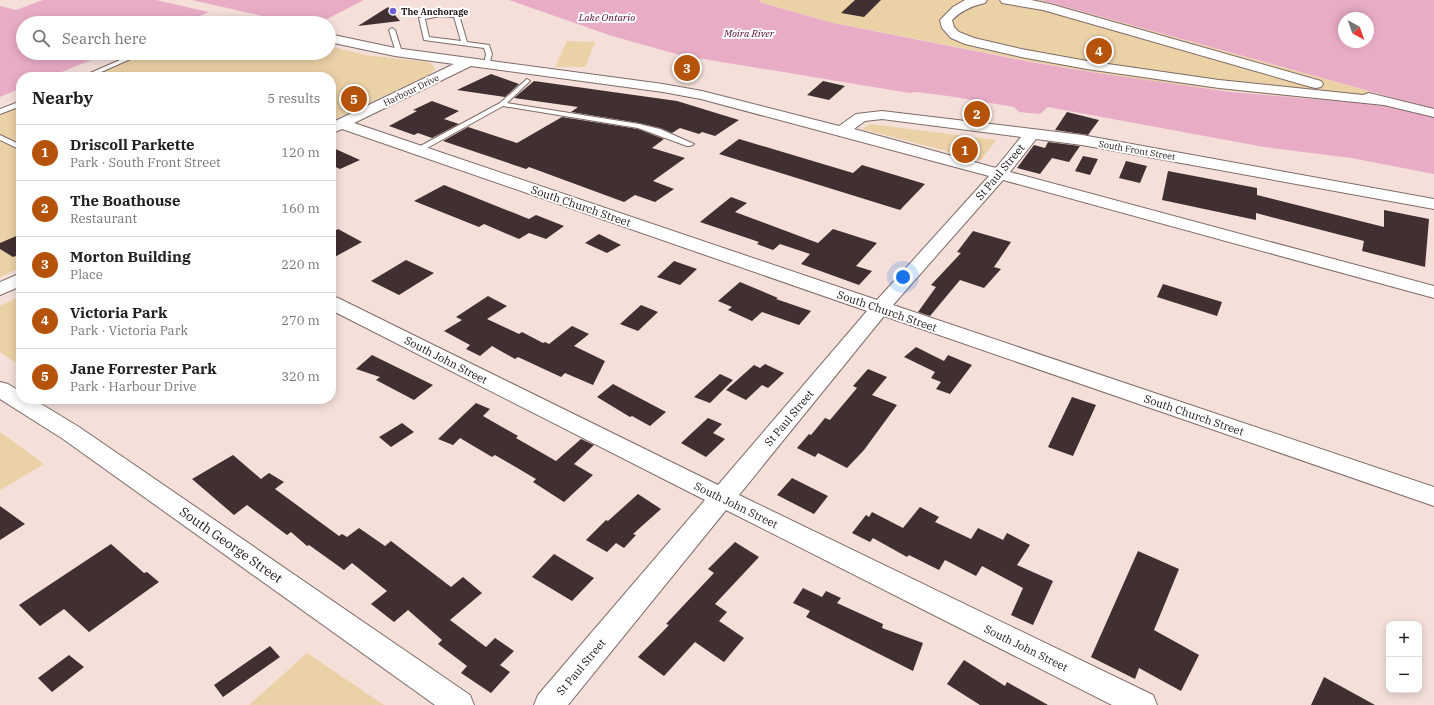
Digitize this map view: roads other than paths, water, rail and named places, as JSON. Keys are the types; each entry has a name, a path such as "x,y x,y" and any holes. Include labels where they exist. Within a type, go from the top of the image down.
{"street":[{"path":"982,0 965,4 952,13 946,20 948,28 955,35 970,41 1021,54 1087,66 1219,84 1383,101"},
{"path":"1006,0 1020,1 1046,7 1324,86 1434,113"},
{"path":"336,39 395,52 663,88 695,94 842,131 1434,292"},
{"name":"Harbour Drive","path":"336,126 469,62"},
{"name":"South Front Street","path":"842,131 861,117 882,115 1082,140 1434,204"},
{"name":"South Church Street","path":"336,126 417,150 1434,497"},
{"name":"St Paul Street","path":"549,705 880,308 1000,174 1032,134"},
{"path":"0,289 16,281"},
{"name":"South John Street","path":"336,304 1142,705"},
{"name":"South George Street","path":"0,389 16,399"},
{"name":"South George Street","path":"24,404 71,433 459,705"}],"lane":[{"path":"465,44 457,16 440,14 422,18 426,39 465,44 487,46 489,54 488,64"},
{"path":"392,30 398,49 395,52"},
{"path":"96,72 124,60"},
{"path":"417,150 502,104 527,81"},
{"path":"502,104 640,126 690,144"},
{"path":"0,112 16,105"},
{"path":"0,137 16,145"}],"water":[{"path":"43,0 156,0 209,12 200,16 16,16 16,60 92,60 62,72 16,72 16,90 0,97 0,6 16,10"},
{"path":"192,0 364,0 333,16 262,16"},
{"name":"Moira River","path":"509,0 759,0 762,3 833,23 1031,62 1231,92 1371,104 1399,108 1434,116 1434,174 1351,158 1264,147 1048,107 1040,114 1019,112 1014,107 948,96 917,92 909,93 680,55 612,36"},
{"path":"1041,0 1434,0 1434,109"}],"place":[{"name":"The Anchorage","path":"393,11"},
{"name":"Victoria Park","path":"1099,51"},
{"name":"Morton Building","path":"687,68"},
{"name":"Jane Forrester Park","path":"354,99"},
{"name":"The Boathouse","path":"977,114"},
{"name":"Driscoll Parkette","path":"965,150"}],"water label":[{"name":"Lake Ontario","path":"607,17"}]}
